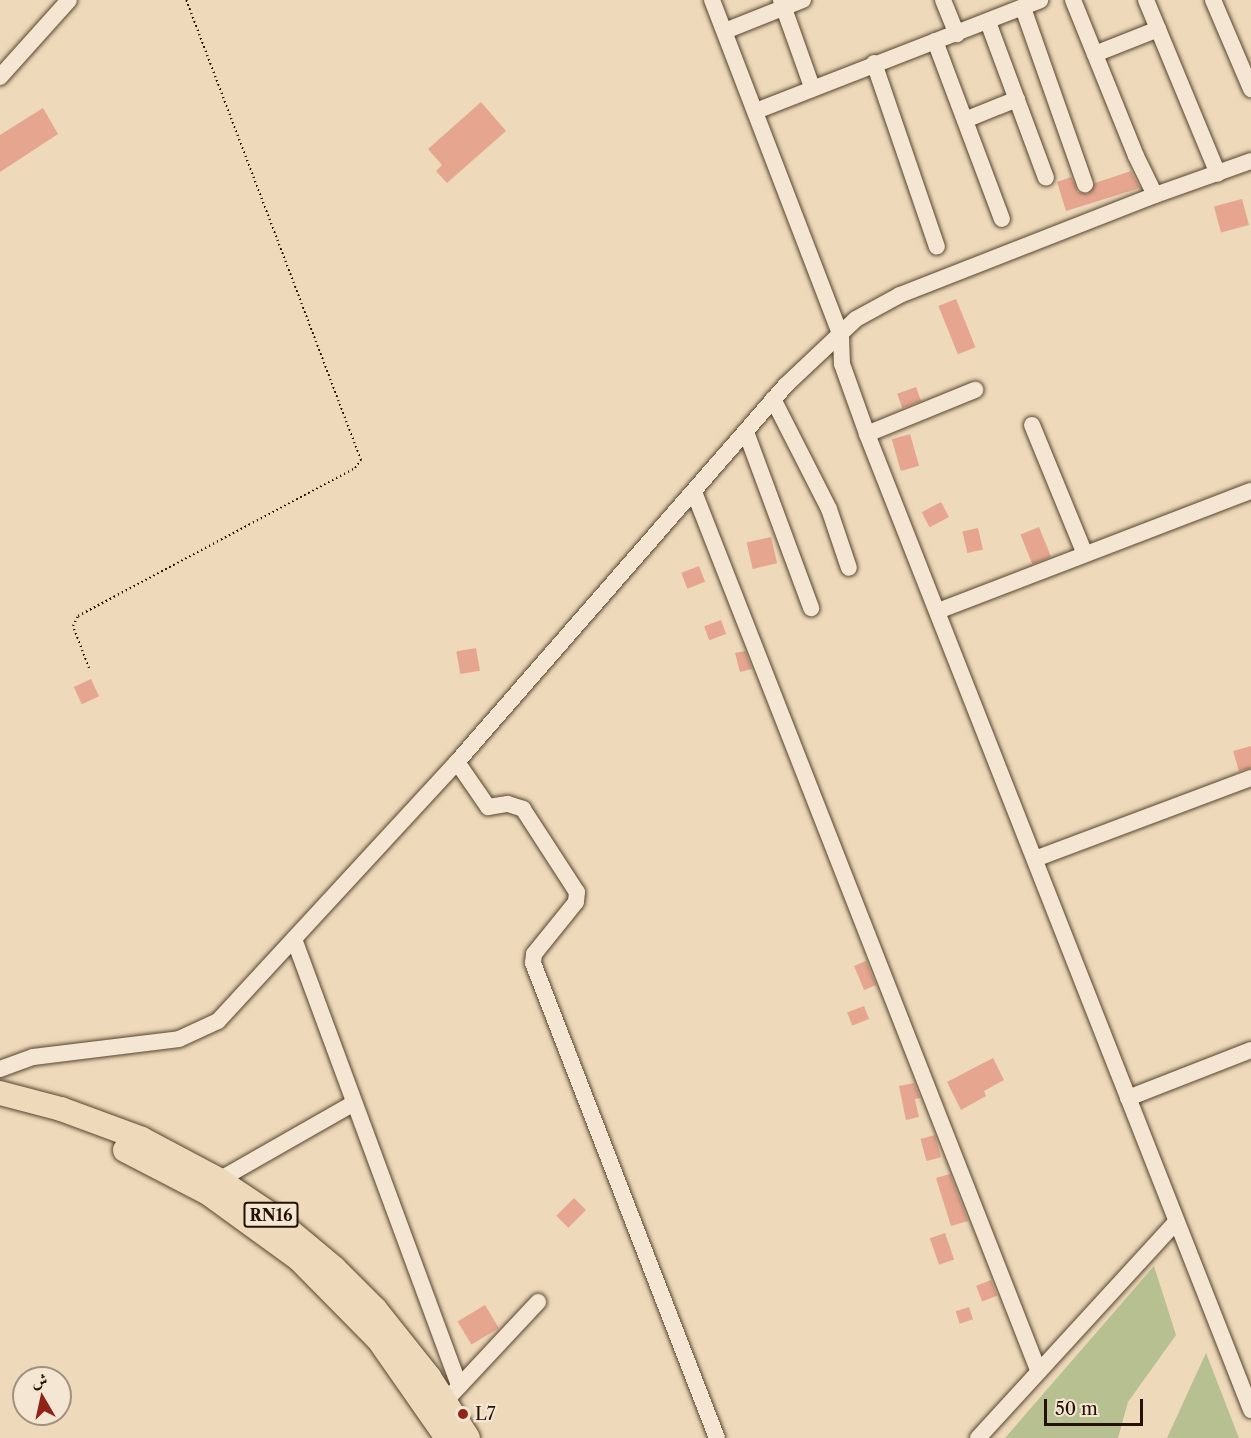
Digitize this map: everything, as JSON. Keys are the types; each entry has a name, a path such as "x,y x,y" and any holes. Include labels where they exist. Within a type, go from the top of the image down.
{"highway":[{"name":"RN16","path":"0,1093 116,1128 219,1180 291,1230 355,1288 452,1394 468,1438"},
{"name":"RN16","path":"0,1109 54,1123 133,1153 208,1193 255,1224 299,1259 360,1318 413,1384 447,1438"}],"street":[{"path":"0,77 69,0"},
{"path":"712,0 841,336 842,364 867,434 1251,1410"},
{"path":"724,31 783,4 803,0"},
{"path":"943,0 957,33"},
{"path":"756,111 874,63 988,22 1001,7 1023,8 1040,0"},
{"path":"1073,0 1155,195"},
{"path":"1146,0 1218,174"},
{"path":"1213,0 1251,89"},
{"path":"783,4 812,87"},
{"path":"1023,8 1085,184"},
{"path":"988,22 1046,178"},
{"path":"1095,54 1158,29"},
{"path":"935,41 1002,219"},
{"path":"874,63 937,247"},
{"path":"965,120 1017,99"},
{"path":"0,1069 33,1057 168,1041 199,1032 226,1013 457,762 773,399 872,307 1155,195 1251,161"},
{"path":"867,434 975,390"},
{"path":"773,399 829,509 849,568"},
{"path":"1032,425 1085,554"},
{"path":"746,432 811,608"},
{"path":"938,611 1251,491"},
{"path":"694,492 1038,1370"},
{"path":"457,762 488,807 508,804 523,809 578,892 576,902 534,954 533,963 717,1438"},
{"path":"1035,859 1251,778"},
{"path":"294,939 354,1103 452,1394 538,1302"},
{"path":"1128,1098 1251,1050"},
{"path":"219,1180 354,1103"},
{"path":"978,1438 1176,1222"}],"path":[{"path":"89,668 73,626 78,615 355,468 361,460 186,0"}],"green space":[{"path":"1154,1266 1176,1335 1128,1402 1118,1438 1005,1438"},
{"path":"1206,1353 1239,1438 1167,1438"}],"building":[{"path":"481,102 506,131 447,183 436,171 442,165 428,149"},
{"path":"43,108 58,134 0,172 0,135"},
{"path":"1131,171 1140,188 1066,211 1057,182 1071,177 1078,192 1088,194 1095,183"},
{"path":"1242,199 1249,225 1221,233 1214,207"},
{"path":"956,299 975,347 958,354 938,306"},
{"path":"916,387 921,401 902,408 897,394"},
{"path":"910,434 919,466 901,471 892,439"},
{"path":"941,502 949,517 930,527 922,512"},
{"path":"1039,527 1051,557 1032,564 1020,534"},
{"path":"978,528 983,549 967,553 962,532"},
{"path":"771,537 777,563 753,569 747,543"},
{"path":"699,566 705,582 687,589 681,573"},
{"path":"721,620 726,634 709,640 704,626"},
{"path":"476,648 480,671 460,674 456,651"},
{"path":"745,651 752,669 740,672 735,653"},
{"path":"91,679 99,696 82,704 74,687"},
{"path":"1251,746 1251,768 1239,771 1233,751"},
{"path":"866,961 876,985 864,990 854,966"},
{"path":"864,1006 869,1019 852,1026 847,1012"},
{"path":"993,1058 1004,1080 984,1091 986,1096 961,1110 947,1082"},
{"path":"914,1083 920,1098 915,1099 919,1117 906,1120 899,1086"},
{"path":"935,1135 941,1157 926,1161 921,1139"},
{"path":"950,1174 968,1221 951,1226 936,1178"},
{"path":"574,1198 586,1210 568,1228 556,1216"},
{"path":"945,1233 954,1259 939,1265 930,1238"},
{"path":"991,1280 997,1296 982,1302 976,1286"},
{"path":"485,1305 499,1328 471,1345 458,1321"},
{"path":"969,1307 973,1319 960,1324 956,1311"}],"place":[{"name":"L7","path":"463,1414"}]}
